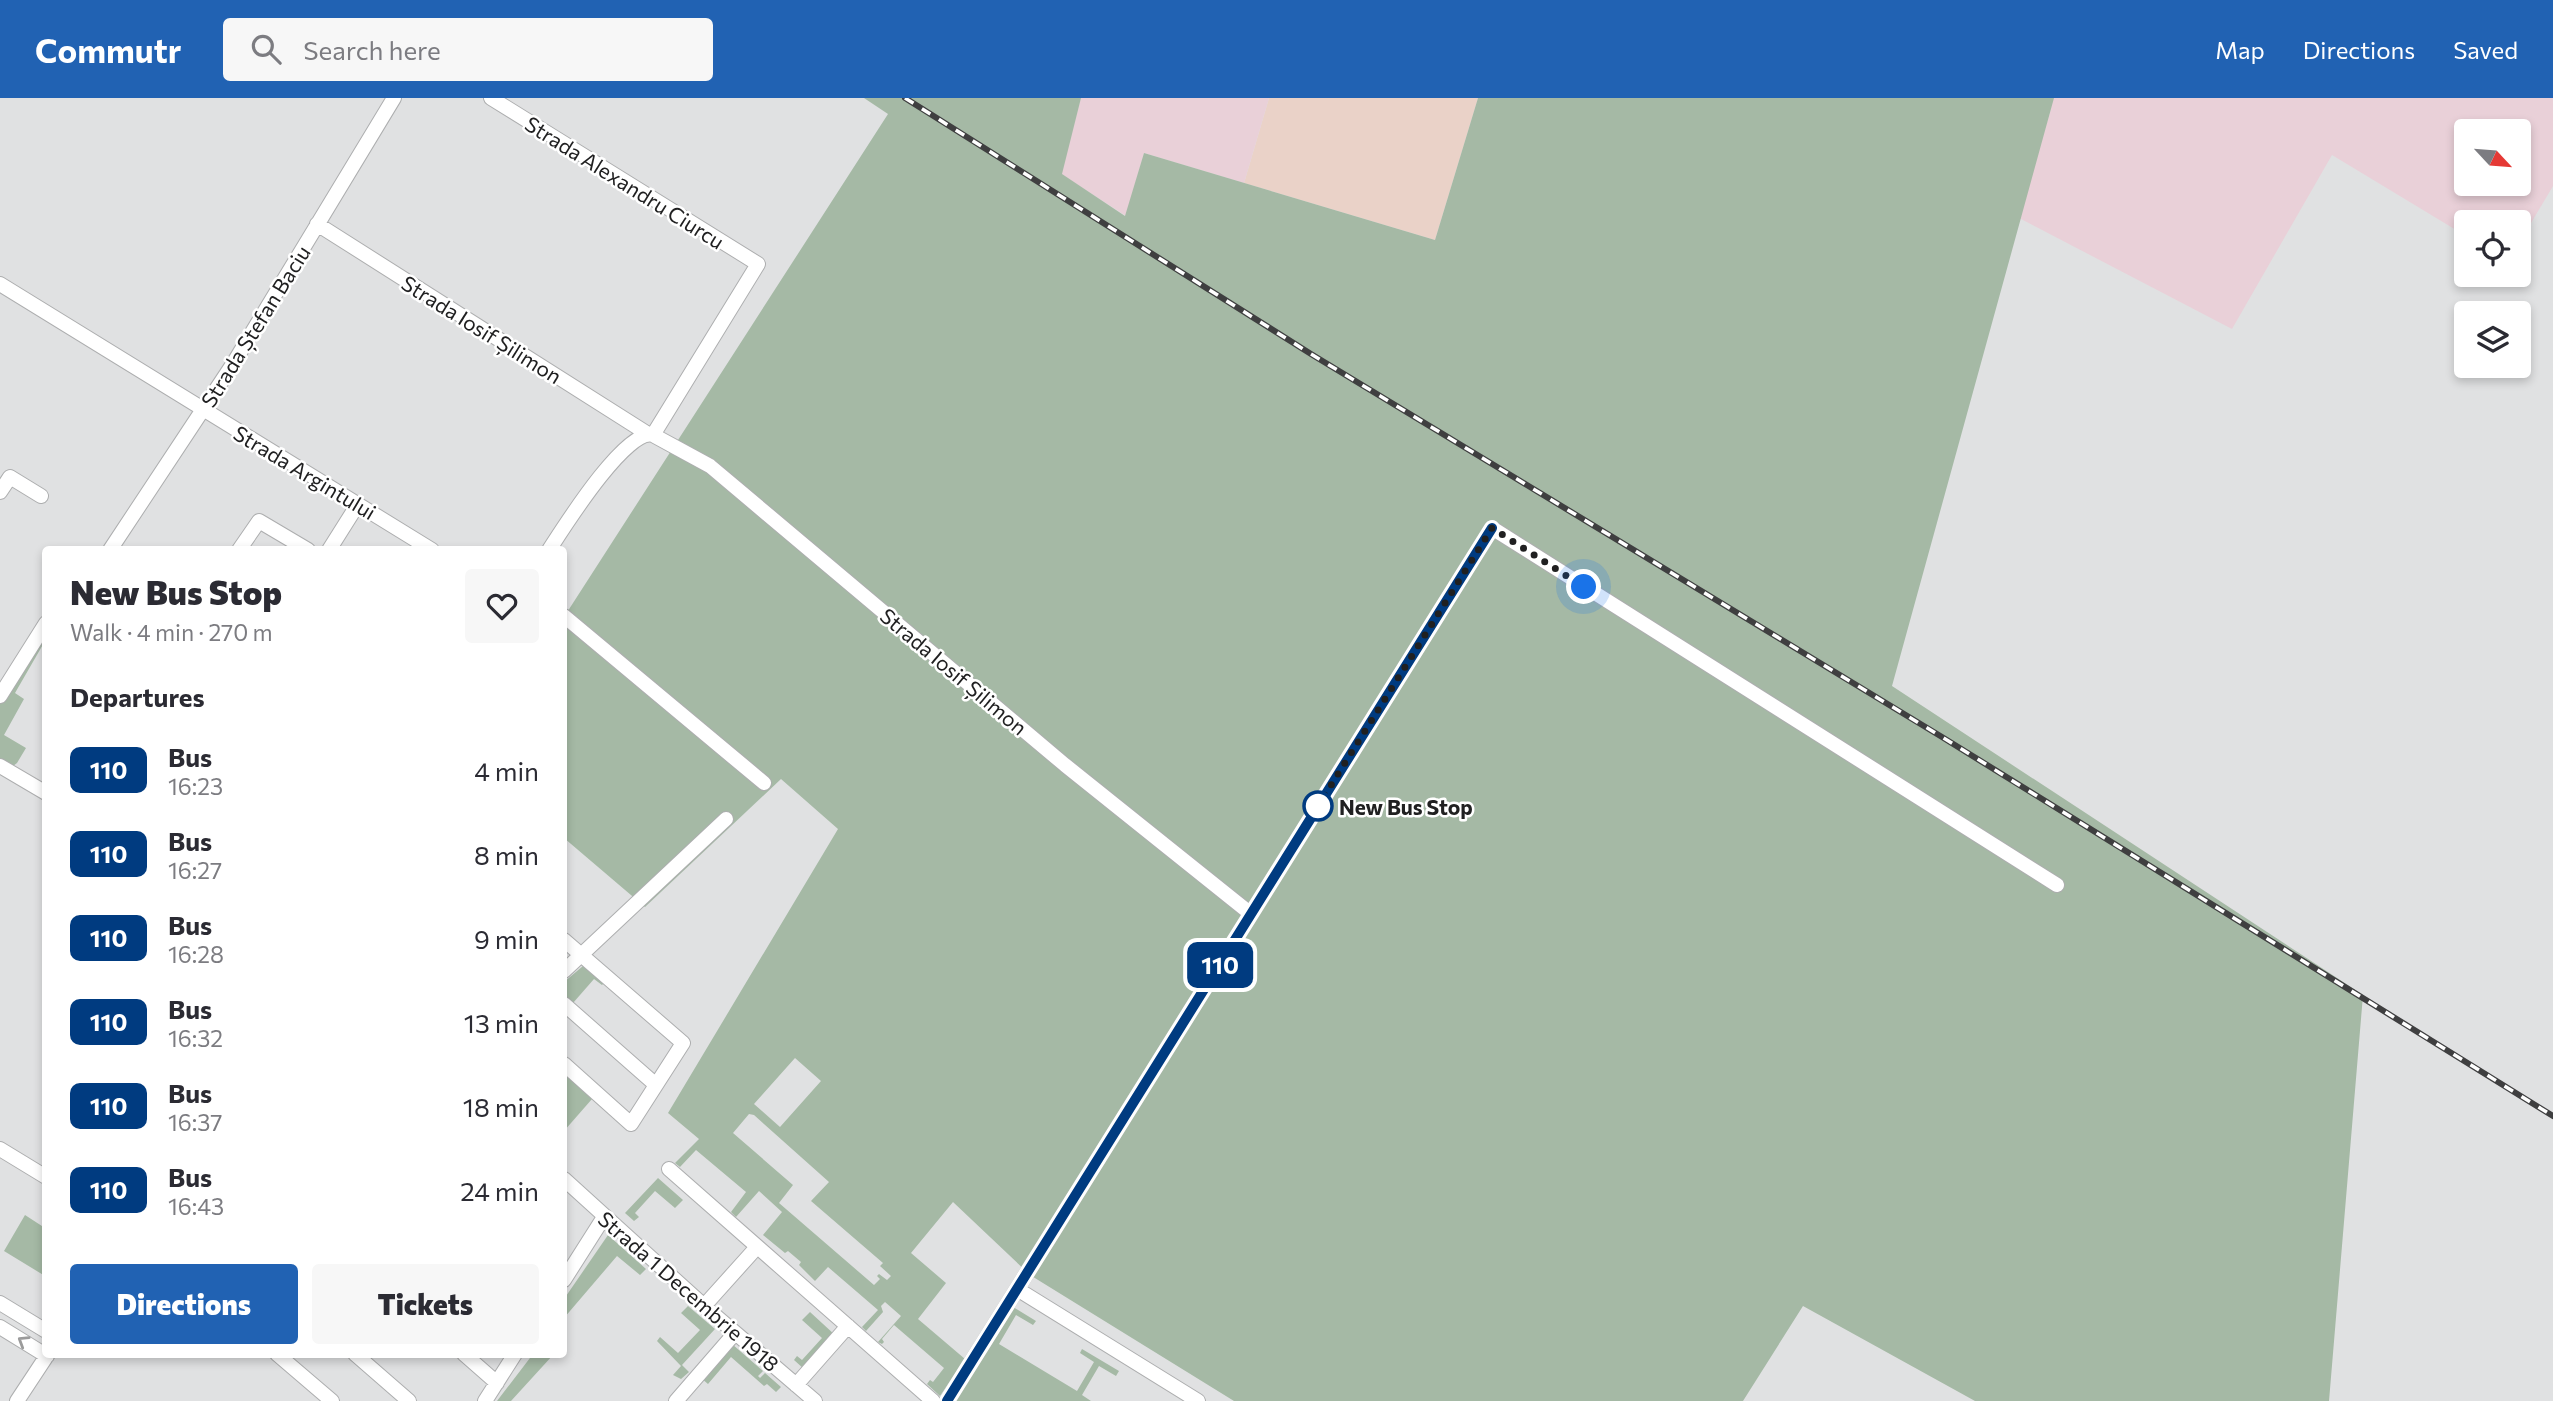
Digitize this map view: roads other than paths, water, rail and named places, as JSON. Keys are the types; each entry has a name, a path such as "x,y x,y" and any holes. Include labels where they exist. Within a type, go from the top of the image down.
{"street":[{"name":"Strada Ștefan Baciu","path":"113,546 203,409 394,98"},
{"name":"Strada Alexandru Ciurcu","path":"491,98 758,264 650,434"},
{"name":"Strada Iosif Șilimon","path":"317,224 650,434 710,466 1065,765 1251,914"},
{"name":"Strada Argintului","path":"0,284 426,546"},
{"path":"552,546 614,460 633,441 650,434"},
{"path":"0,492 10,477 41,496"},
{"path":"332,546 358,504"},
{"path":"242,546 258,522 301,546"},
{"path":"947,1401 1492,528 2057,885"},
{"path":"567,618 764,783"},
{"path":"0,696 42,630"},
{"path":"0,766 42,791"},
{"path":"567,968 726,819"},
{"path":"567,943 683,1043 631,1124 567,1067"},
{"path":"567,1007 656,1085"},
{"path":"2,1156 42,1175"},
{"path":"669,1169 933,1401"},
{"name":"Strada 1 Decembrie 1918","path":"567,1182 704,1306 815,1401"},
{"path":"567,1275 604,1217"},
{"path":"704,1306 757,1247"},
{"path":"1017,1289 1198,1401"},
{"path":"0,1303 42,1329"},
{"path":"796,1385 848,1326"},
{"path":"0,1327 42,1352"},
{"path":"676,1401 736,1333"},
{"path":"18,1401 45,1358"},
{"path":"282,1358 332,1401"},
{"path":"360,1358 409,1401"},
{"path":"469,1358 497,1383"},
{"path":"485,1401 513,1358"}],"railway":[{"path":"905,98 1311,354 1942,737 2553,1116"}],"place":[{"name":"New Bus Stop","path":"1318,806"}]}
